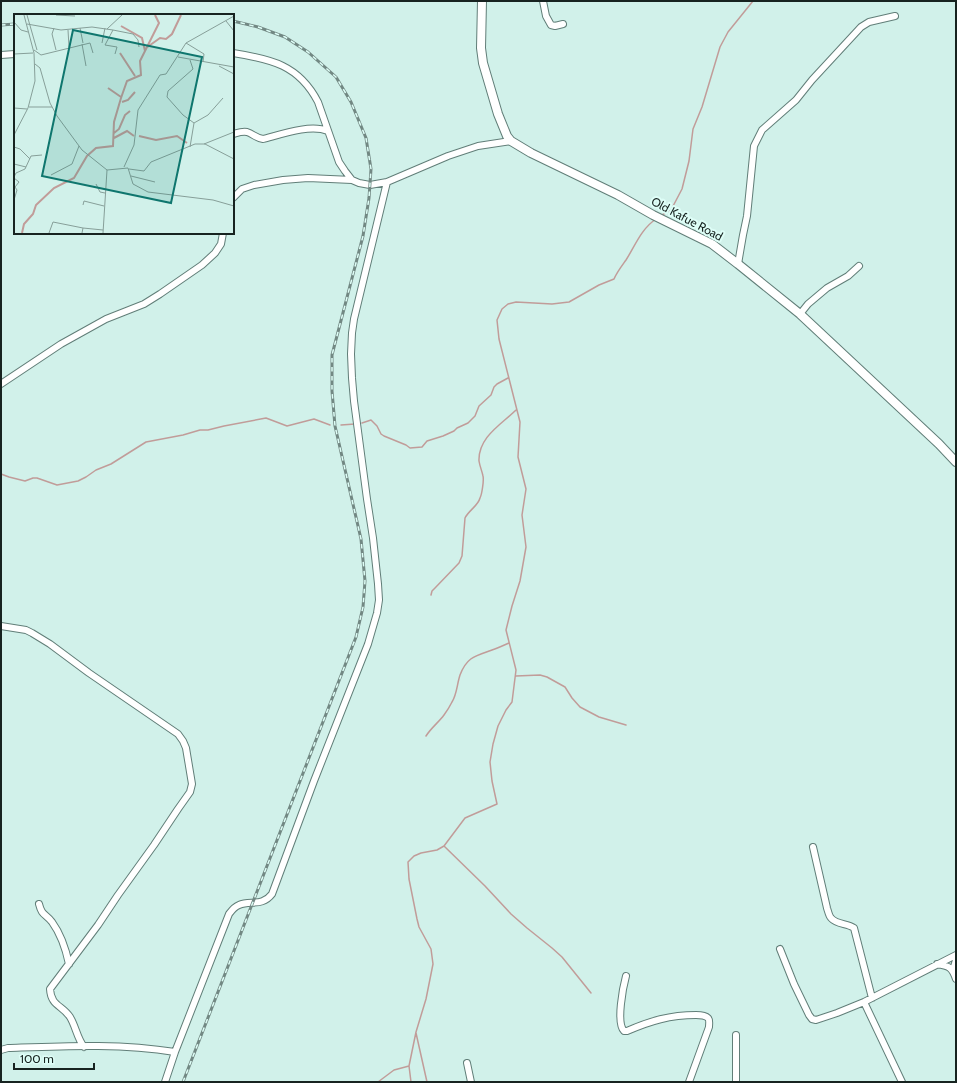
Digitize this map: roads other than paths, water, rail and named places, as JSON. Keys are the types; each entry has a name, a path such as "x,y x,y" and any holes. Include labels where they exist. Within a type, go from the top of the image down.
{"street":[{"name":"Old Kafue Road","path":"482,1 480,36 483,63 498,114 507,136 511,140 531,153 618,195 653,215 712,244 800,314 939,444 956,462"},
{"path":"543,1 546,16 551,25 555,26 563,24"},
{"path":"738,264 747,216 754,146 762,130 796,100 812,80 861,27 869,22 896,16"},
{"path":"1,55 14,54"},
{"path":"234,54 246,55 275,63 288,68 298,75 313,93 318,102 339,162 352,180"},
{"path":"234,134 248,132 257,138 263,139 304,130 321,129 328,131"},
{"path":"234,197 242,189 254,184 276,181 308,178 352,180 370,185 387,182 448,156 478,146 511,140"},
{"path":"165,1082 175,1052 229,914 233,908 239,904 264,902 272,894 314,781 368,644 377,613 379,600 378,584 354,401 351,354 354,319 387,182"},
{"path":"1,384 61,344 106,319 144,304 160,294 202,265 215,253 221,244 223,234"},
{"path":"800,314 808,304 822,292 848,276 859,266"},
{"path":"1,626 26,630 50,644 89,673 178,734 186,748 192,784 190,792 98,924 50,989 50,995 54,1003 67,1013 84,1047"},
{"path":"813,847 827,908 831,918 838,923 850,925 854,928 872,998"},
{"path":"39,904 42,913 52,922 57,931 65,949 69,964"},
{"path":"780,949 809,1016 816,1020 864,1002 956,955"},
{"path":"952,970 956,960"},
{"path":"937,964 948,966 952,970 956,979"},
{"path":"626,976 621,1001 622,1030 627,1031 664,1017 694,1015 708,1018 709,1027 690,1082"},
{"path":"864,1002 902,1082"},
{"path":"736,1035 736,1082"},
{"path":"1,1050 16,1048 125,1046 175,1052"},
{"path":"467,1063 471,1082"}],"waterway":[{"path":"662,215 671,210 682,189 689,161 693,129 702,107 720,47 728,32 753,1"},
{"path":"411,1082 409,1066 416,1032 426,999 433,964 431,949 419,927 417,919 409,879 408,862 414,856 437,850 444,846 465,818 497,804 490,762 498,726 512,702 516,670 506,630 520,581 526,547 522,515 526,489 518,457 520,422 499,339 497,320 502,309 508,304 516,302 552,304 569,302 599,285 614,279 642,233 656,219"},
{"path":"362,423 371,420 384,436 410,448 422,447 427,441 443,436 468,423 475,416 479,406 491,395 494,387 508,378"},
{"path":"431,595 432,591 459,563 462,556 465,518 479,501 481,496 483,478 479,461 482,445 492,432 516,410"},
{"path":"1,474 25,481 37,478 57,485 78,481 96,470 111,464 146,442 200,430 208,430 266,418 287,426 314,419 330,425"},
{"path":"341,425 355,424"},
{"path":"426,736 444,715 450,705 455,696 460,675 466,664 476,656 509,643"},
{"path":"516,676 540,675 547,677 565,687 580,707 599,717 626,725"},
{"path":"444,846 511,914 562,957 591,993"},
{"path":"416,1033 427,1082"},
{"path":"378,1082 394,1070 409,1066"}],"railway":[{"path":"183,1082 356,637 363,607 365,581 361,539 335,426 332,391 332,355 363,236 369,198 371,169 366,138 351,102 336,77 308,52 285,37 258,27 234,21"},
{"path":"1,25 14,24"}]}
